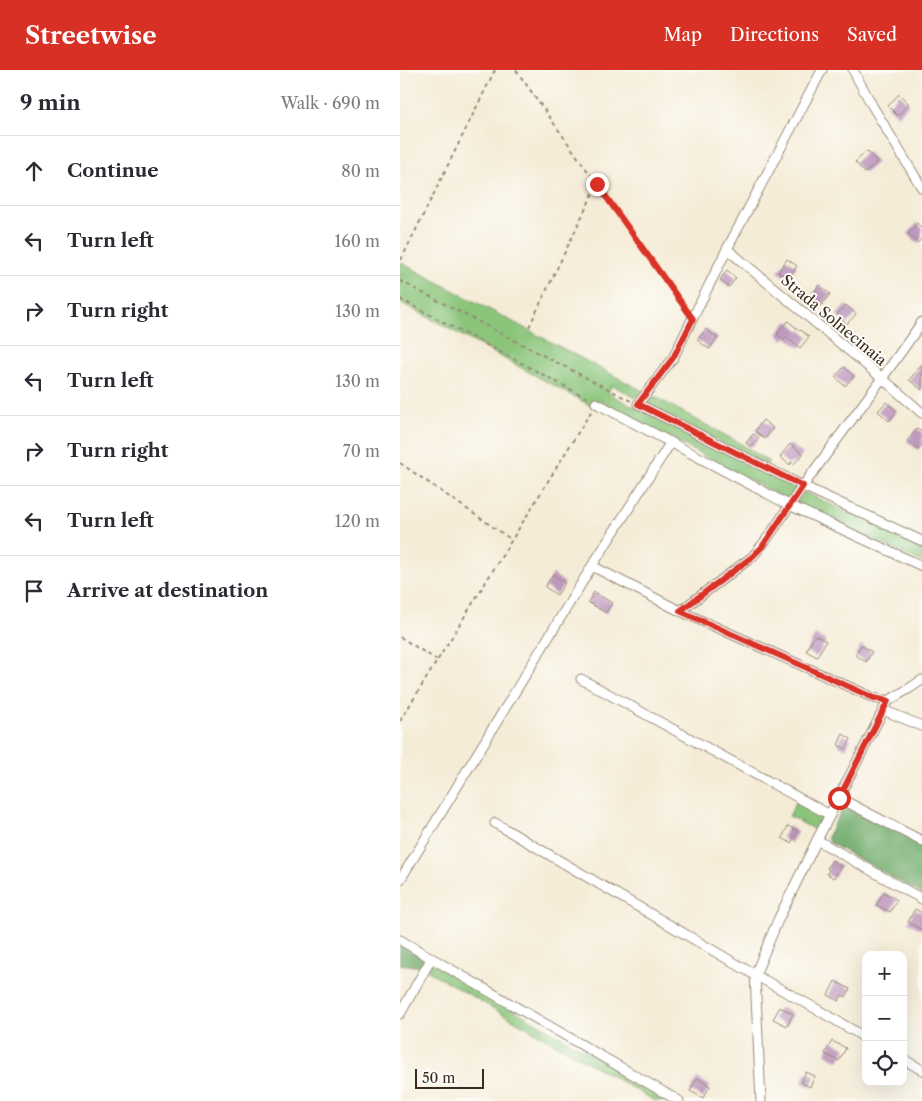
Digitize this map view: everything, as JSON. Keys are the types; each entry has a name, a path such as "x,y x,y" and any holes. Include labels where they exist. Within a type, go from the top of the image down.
{"street":[{"path":"822,70 727,249 673,358 638,404 803,486 922,541"},
{"path":"853,70 922,188"},
{"name":"Strada Solnecinaia","path":"727,249 922,413"},
{"path":"680,611 752,557 762,547 803,486 883,379 922,322"},
{"path":"596,403 790,505 922,566"},
{"path":"400,880 592,566 671,442"},
{"path":"592,566 680,611 874,698 888,701"},
{"path":"581,679 830,815"},
{"path":"761,1101 755,975 778,920 888,701 922,680"},
{"path":"883,710 922,726"},
{"path":"839,798 922,841"},
{"path":"495,823 862,1036"},
{"path":"817,840 922,899"},
{"path":"400,940 679,1101"},
{"path":"400,1014 431,959"},
{"path":"907,1061 922,1070"}],"path":[{"path":"400,260 494,70"},
{"path":"516,70 693,319"},
{"path":"529,327 597,184"},
{"path":"400,281 638,404"},
{"path":"400,299 596,403 400,721"},
{"path":"400,463 512,540"},
{"path":"400,637 437,660"}],"green space":[{"path":"400,262 643,391 636,398 612,385 608,393 797,487 788,500 602,402 597,409 400,302"},
{"path":"650,394 743,445 769,462 766,465 642,403"},
{"path":"804,492 922,546 922,562 795,504"},
{"path":"796,802 825,818 817,831 789,816"},
{"path":"844,806 850,806 922,845 922,894 830,843 827,837"},
{"path":"400,945 425,960 421,967 400,964"},
{"path":"432,963 673,1101 655,1101 428,971"}],"building":[{"path":"899,94 909,104 898,116 888,106"},
{"path":"867,151 877,162 865,173 855,162"},
{"path":"917,223 922,228 922,238 918,243 908,234"},
{"path":"787,259 797,266 788,279 778,272"},
{"path":"727,270 736,278 729,287 720,280"},
{"path":"819,285 830,294 821,306 810,298"},
{"path":"846,305 856,314 847,324 837,315"},
{"path":"788,321 809,337 800,348 786,337 784,340 777,334"},
{"path":"706,329 718,338 709,349 697,340"},
{"path":"922,364 922,390 909,380"},
{"path":"844,367 854,376 845,386 835,377"},
{"path":"886,402 897,411 889,421 878,411"},
{"path":"763,420 773,428 765,439 755,431"},
{"path":"917,429 922,432 922,444 918,450 907,441"},
{"path":"753,434 759,438 752,447 746,443"},
{"path":"790,444 803,454 794,464 791,462 790,465 780,457"},
{"path":"553,574 565,583 557,595 545,587"},
{"path":"594,592 612,603 606,613 588,602"},
{"path":"815,635 826,641 817,657 806,651"},
{"path":"861,645 872,652 866,662 855,655"},
{"path":"843,734 851,739 846,749 838,745"},
{"path":"788,826 798,831 791,843 782,838"},
{"path":"832,860 841,866 834,878 827,874 829,869 827,868"},
{"path":"884,892 897,900 890,912 876,905"},
{"path":"915,909 922,913 922,930 908,922"},
{"path":"835,981 850,989 846,997 842,995 839,1001 828,995"},
{"path":"780,1007 793,1014 787,1026 773,1019"},
{"path":"832,1041 846,1048 839,1061 825,1054"},
{"path":"806,1072 815,1076 810,1087 801,1082"},
{"path":"697,1078 710,1086 703,1098 690,1091"}],"route":[{"path":"597,184 693,319 673,358 638,404 803,486 762,547 752,557 680,611 874,698 888,701 839,798"}]}
